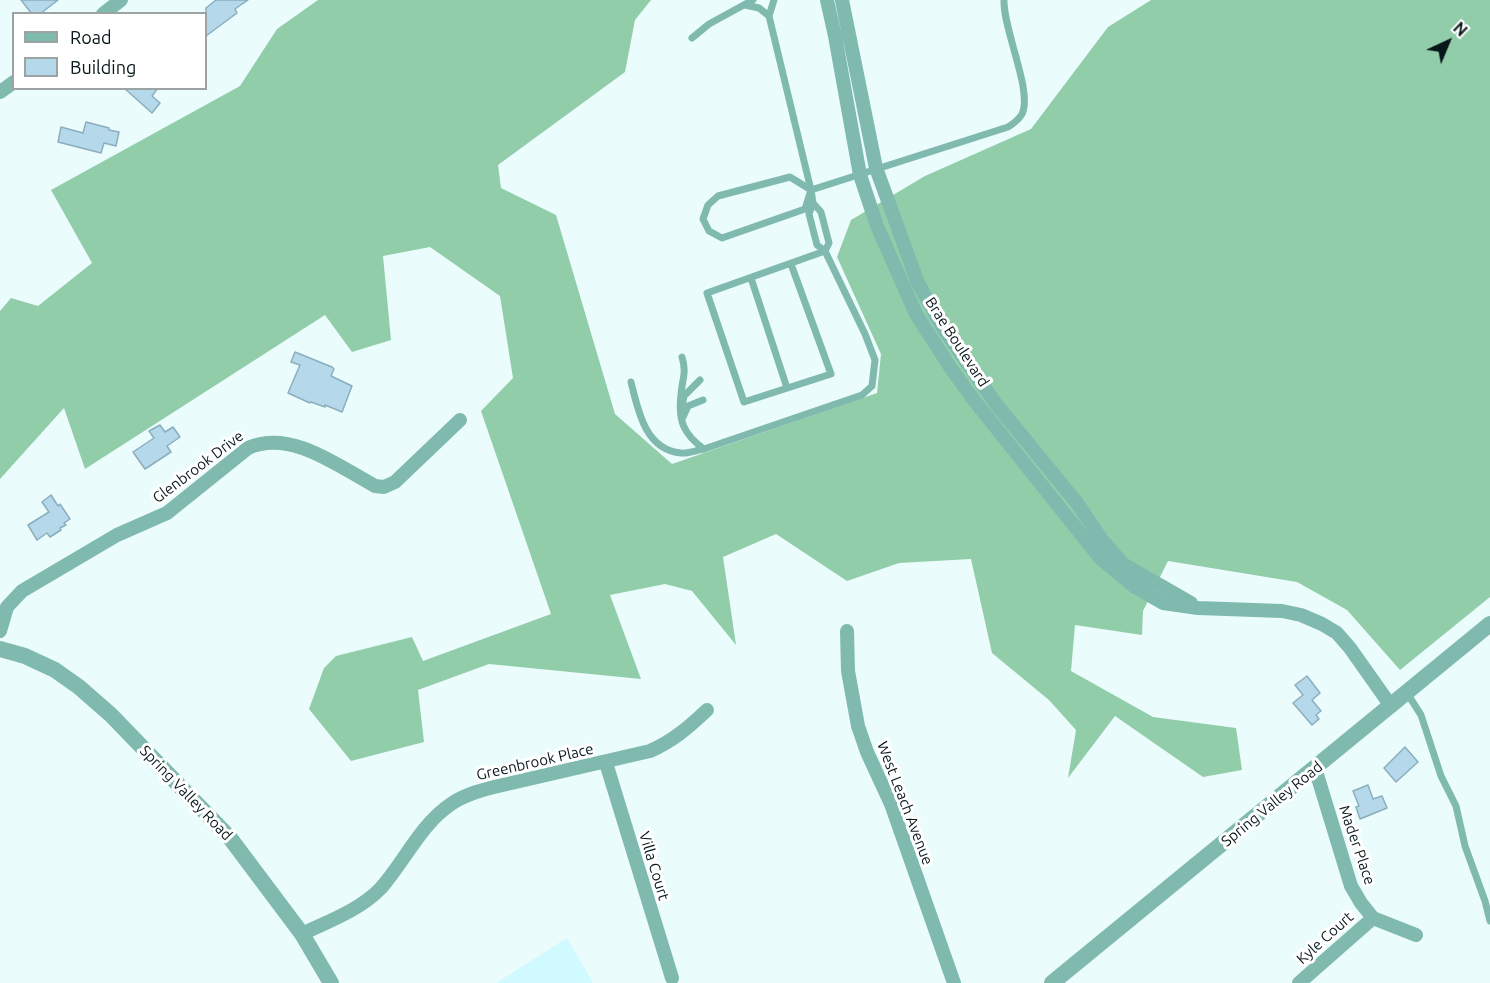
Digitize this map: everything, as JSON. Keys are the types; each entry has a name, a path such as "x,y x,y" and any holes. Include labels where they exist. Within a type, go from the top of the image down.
{"street":[{"path":"106,12 121,0"},
{"name":"Brae Boulevard","path":"827,0 860,175 878,226 916,314 973,399 1100,558 1135,587 1163,603 1198,608 1282,611 1301,615 1322,624 1337,633 1350,648 1391,706"},
{"name":"Brae Boulevard","path":"842,0 876,168 918,283 943,328 973,373 1123,564 1198,608"},
{"name":"Glenbrook Drive","path":"0,631 7,608 22,591 117,535 167,513 248,448 258,443 285,443 303,448 375,486 384,487 395,482 460,420"},
{"name":"Spring Valley Road","path":"1052,983 1490,624"},
{"name":"West Leach Avenue","path":"847,631 848,671 858,726 867,752 891,804 954,983"},
{"name":"Spring Valley Road","path":"0,650 25,656 55,670 108,711 230,838 302,933 331,983"},
{"name":"Greenbrook Place","path":"302,933 345,914 365,901 380,888 423,832 452,804 471,794 494,787 650,751 668,743 707,710"},
{"name":"Villa Court","path":"606,763 672,978"},
{"name":"Mader Place","path":"1315,768 1352,886 1361,903 1373,918"},
{"path":"1373,918 1416,935"},
{"name":"Kyle Court","path":"1299,983 1373,918"}],"lane":[{"path":"692,38 709,24 753,0"},
{"path":"631,382 639,413 648,434 665,448 681,453 704,449 862,395 872,386 875,360 825,251 817,245 809,214 813,203 811,190 769,16 774,0"},
{"path":"811,190 804,209 722,238 708,231 703,219 708,205 718,196 790,177 811,190 1008,127 1021,116 1025,104 1007,28 1004,0"},
{"path":"746,5 759,8 769,16"},
{"path":"791,264 831,374 744,402 707,293 825,251 829,243 821,212 813,203"},
{"path":"751,278 787,388"},
{"path":"682,357 685,379 681,393 681,423 692,441 704,449"},
{"path":"681,423 684,396 700,380"},
{"path":"681,423 688,406 703,400"},
{"path":"1407,693 1421,715 1441,776 1456,806 1465,846 1485,900 1490,921"}],"shaded area":[{"path":"567,938 593,983 496,983"}],"green space":[{"path":"318,0 651,0 635,20 625,72 498,165 501,188 556,215 615,414 672,464 877,393 881,354 837,257 851,220 925,176 1031,129 1108,27 1151,0 1490,0 1490,597 1400,670 1347,610 1297,582 1168,561 1143,611 1142,635 1075,625 1071,671 1153,717 1236,728 1242,770 1203,777 1115,716 1068,778 1076,730 1049,700 992,653 971,559 899,563 847,581 776,534 723,557 736,645 692,591 665,584 610,595 641,679 489,664 418,690 424,742 351,761 309,709 324,668 336,656 412,637 423,661 551,614 481,411 513,378 500,296 430,247 383,256 391,340 352,352 325,315 85,469 64,408 0,479 0,311 11,298 38,306 92,263 51,190 240,86 277,29"}],"building":[{"path":"21,0 58,0 43,12 30,12"},
{"path":"216,0 248,0 235,9 237,13 207,35 206,8"},
{"path":"126,90 156,90 152,96 160,103 152,113"},
{"path":"86,122 119,132 116,146 104,143 101,153 58,142 61,127 83,133"},
{"path":"295,352 332,367 334,369 331,376 352,386 342,412 325,405 325,407 310,403 288,393 300,365 291,362"},
{"path":"160,425 165,432 173,427 180,437 167,446 171,452 145,469 133,452 154,438 149,431"},
{"path":"51,495 70,519 64,523 66,525 60,528 61,530 50,537 47,533 37,540 28,525 49,512 42,502"},
{"path":"1307,676 1320,693 1312,700 1321,711 1316,715 1319,719 1312,725 1293,703 1303,695 1295,685"},
{"path":"1405,747 1418,762 1396,782 1384,768"},
{"path":"1368,785 1373,799 1382,796 1387,808 1360,819 1356,807 1359,806 1353,791"}]}
